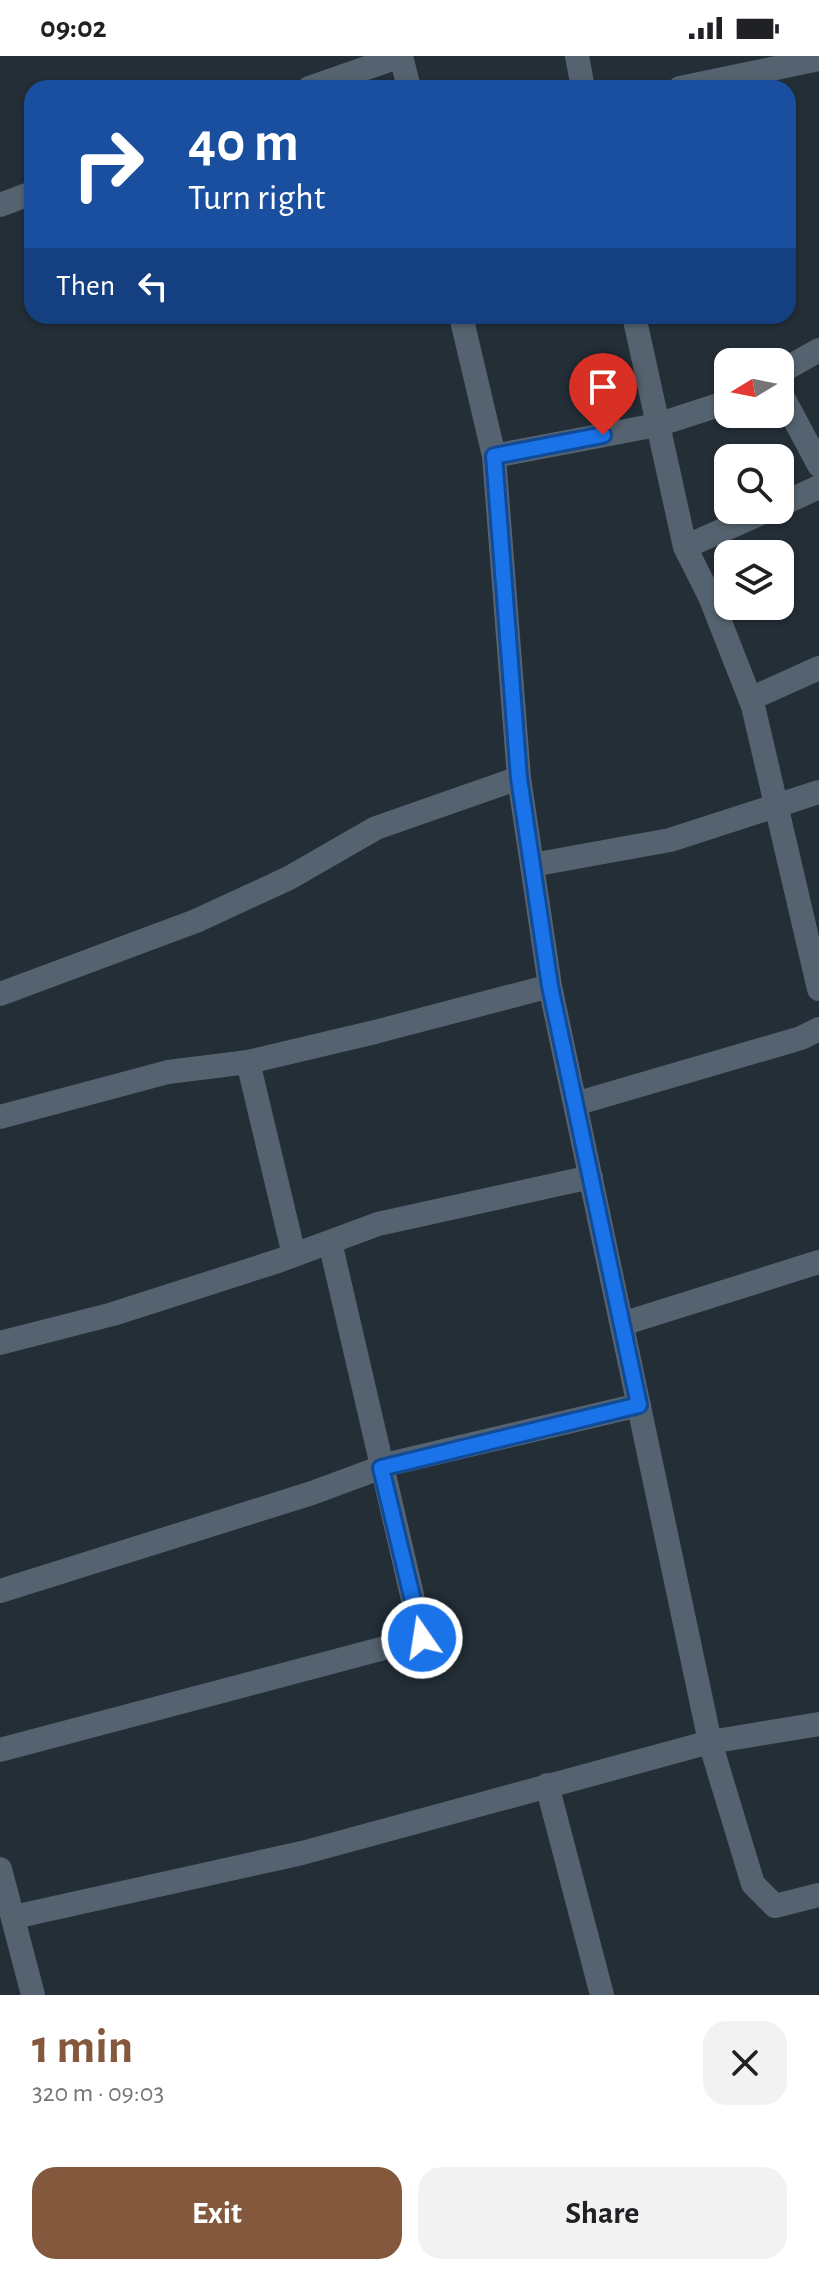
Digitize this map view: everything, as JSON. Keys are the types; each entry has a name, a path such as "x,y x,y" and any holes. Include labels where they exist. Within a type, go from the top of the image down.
{"street":[{"path":"332,80 401,56 407,80"},
{"path":"577,56 582,80"},
{"path":"718,80 819,59"},
{"path":"0,205 24,196"},
{"path":"463,324 494,456 519,778 550,986 710,1742 753,1884 775,1906 819,1895"},
{"path":"636,324 685,547 711,599 750,699 777,805 809,903 819,989"},
{"path":"794,364 819,350"},
{"path":"494,456 657,425 714,407"},
{"path":"794,418 819,465"},
{"path":"794,499 819,487"},
{"path":"685,547 737,524"},
{"path":"750,699 819,668"},
{"path":"0,994 196,921 289,878 376,828 519,778"},
{"path":"532,865 670,840 819,792"},
{"path":"0,1117 168,1072 248,1062 550,986"},
{"path":"575,1104 801,1038 819,1029"},
{"path":"248,1062 294,1255"},
{"path":"0,1343 113,1314 378,1224 591,1177"},
{"path":"0,1750 422,1638 330,1242"},
{"path":"622,1324 819,1262"},
{"path":"0,1591 282,1503 381,1468 639,1405"},
{"path":"14,1917 302,1853 710,1742 819,1724"},
{"path":"547,1785 602,1995"},
{"path":"0,1869 33,1995"}],"route":[{"path":"422,1638 381,1468 639,1405 550,986 519,778 494,456 603,435"}]}
